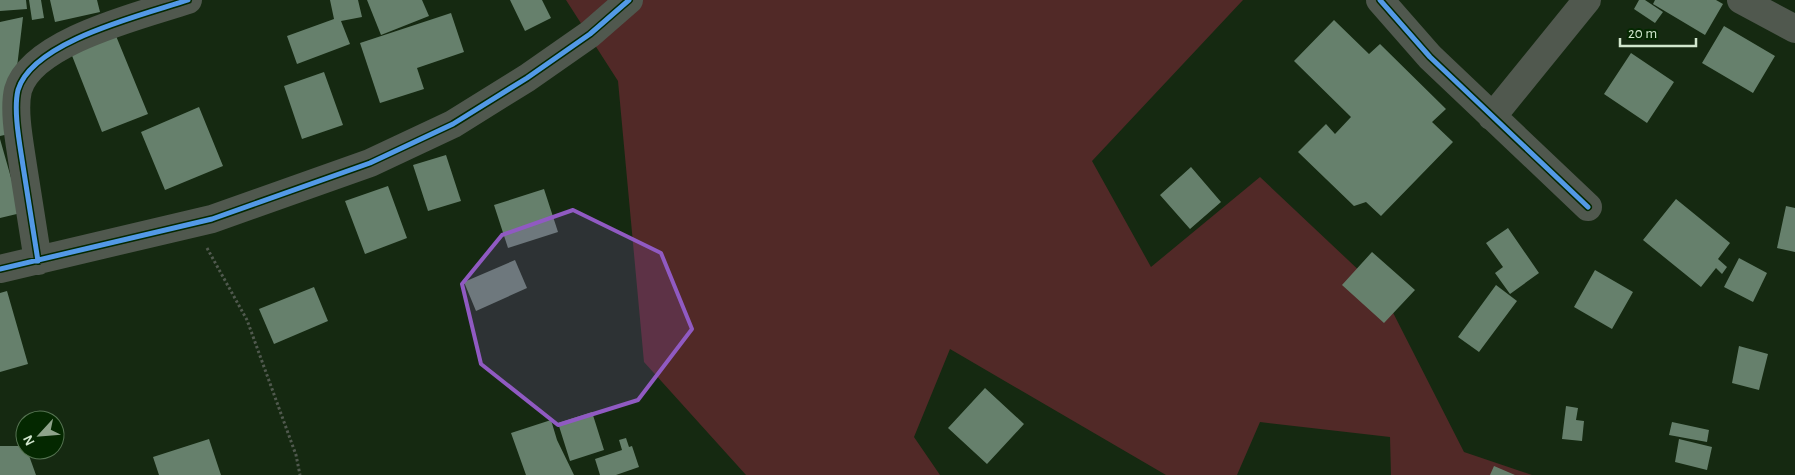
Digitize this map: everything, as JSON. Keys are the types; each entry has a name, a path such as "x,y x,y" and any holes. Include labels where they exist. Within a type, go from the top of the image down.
{"street":[{"path":"38,261 16,123 18,90 32,66 57,48 100,29 188,0"},
{"path":"0,269 212,219 370,163 453,124 526,78 590,34 629,0"},
{"path":"1380,0 1430,57 1588,207"},
{"path":"1492,117 1587,0"},
{"path":"1741,0 1795,29"}],"path":[{"path":"194,223 247,320 296,455 300,475"}],"highlighted area":[{"path":"573,210 661,253 692,329 638,400 558,425 481,364 462,284 502,235"}],"shaded area":[{"path":"566,0 1243,0 1092,161 1151,267 1260,177 1383,293 1464,452 1532,475 1391,475 1390,437 1260,422 1237,475 1166,475 950,349 914,437 940,475 746,475 644,362 618,81"}],"building":[{"path":"0,0 26,0 27,9 0,11"},
{"path":"29,0 41,0 44,18 32,20"},
{"path":"50,0 97,0 100,12 55,22"},
{"path":"330,0 358,0 362,17 341,21 350,44 297,64 287,36 334,19"},
{"path":"367,0 422,0 429,16 381,35"},
{"path":"510,0 542,0 551,18 525,31"},
{"path":"1639,0 1645,0 1663,12 1655,23 1634,9"},
{"path":"1655,0 1716,0 1723,4 1705,35 1653,4"},
{"path":"451,13 464,52 417,68 424,89 380,103 360,43"},
{"path":"23,17 9,134 0,136 0,22"},
{"path":"1334,20 1369,54 1380,44 1446,109 1432,122 1453,142 1381,216 1366,202 1354,206 1298,152 1326,124 1335,134 1351,117 1294,61"},
{"path":"1724,26 1775,56 1753,93 1702,63"},
{"path":"114,31 148,114 102,132 69,48"},
{"path":"1631,53 1674,82 1647,123 1604,94"},
{"path":"324,72 343,125 302,139 284,86"},
{"path":"199,107 223,166 165,190 141,132"},
{"path":"0,139 21,213 0,218"},
{"path":"446,155 461,201 428,211 413,165"},
{"path":"1191,167 1221,202 1190,229 1160,195"},
{"path":"388,186 407,238 365,254 345,201"},
{"path":"544,189 558,232 508,248 494,205"},
{"path":"1676,199 1730,243 1718,259 1727,267 1722,274 1716,268 1701,287 1643,240"},
{"path":"1786,206 1795,208 1795,252 1777,248"},
{"path":"1508,228 1539,273 1510,294 1495,273 1503,267 1486,243"},
{"path":"1372,252 1415,290 1384,323 1342,285"},
{"path":"1739,258 1767,273 1753,302 1724,287"},
{"path":"515,260 527,288 476,311 464,282"},
{"path":"1595,270 1633,292 1612,329 1574,307"},
{"path":"1496,285 1517,301 1479,352 1458,337"},
{"path":"314,287 328,321 274,344 259,309"},
{"path":"7,291 28,364 0,372 0,293"},
{"path":"1739,346 1768,354 1759,390 1732,383"},
{"path":"985,388 1024,424 987,464 948,428"},
{"path":"1566,406 1578,408 1576,420 1584,421 1582,441 1562,439"},
{"path":"592,412 604,450 570,461 558,423"},
{"path":"551,420 557,440 574,475 526,475 511,433"},
{"path":"1672,422 1709,430 1707,442 1669,435"},
{"path":"626,438 629,447 632,446 639,467 616,475 600,475 595,459 622,450 619,440"},
{"path":"209,439 221,475 159,475 153,457"},
{"path":"1679,439 1712,447 1707,470 1675,462"},
{"path":"0,446 15,446 15,460 31,460 36,475 0,475"},
{"path":"1494,466 1515,475 1490,475"}],"cycle path":[{"path":"38,261 20,148 16,108 18,90 27,73 44,57 91,32 188,0"},
{"path":"0,269 212,219 370,163 453,124 527,78 590,34 629,0"},
{"path":"1380,0 1430,57 1588,207"}]}
